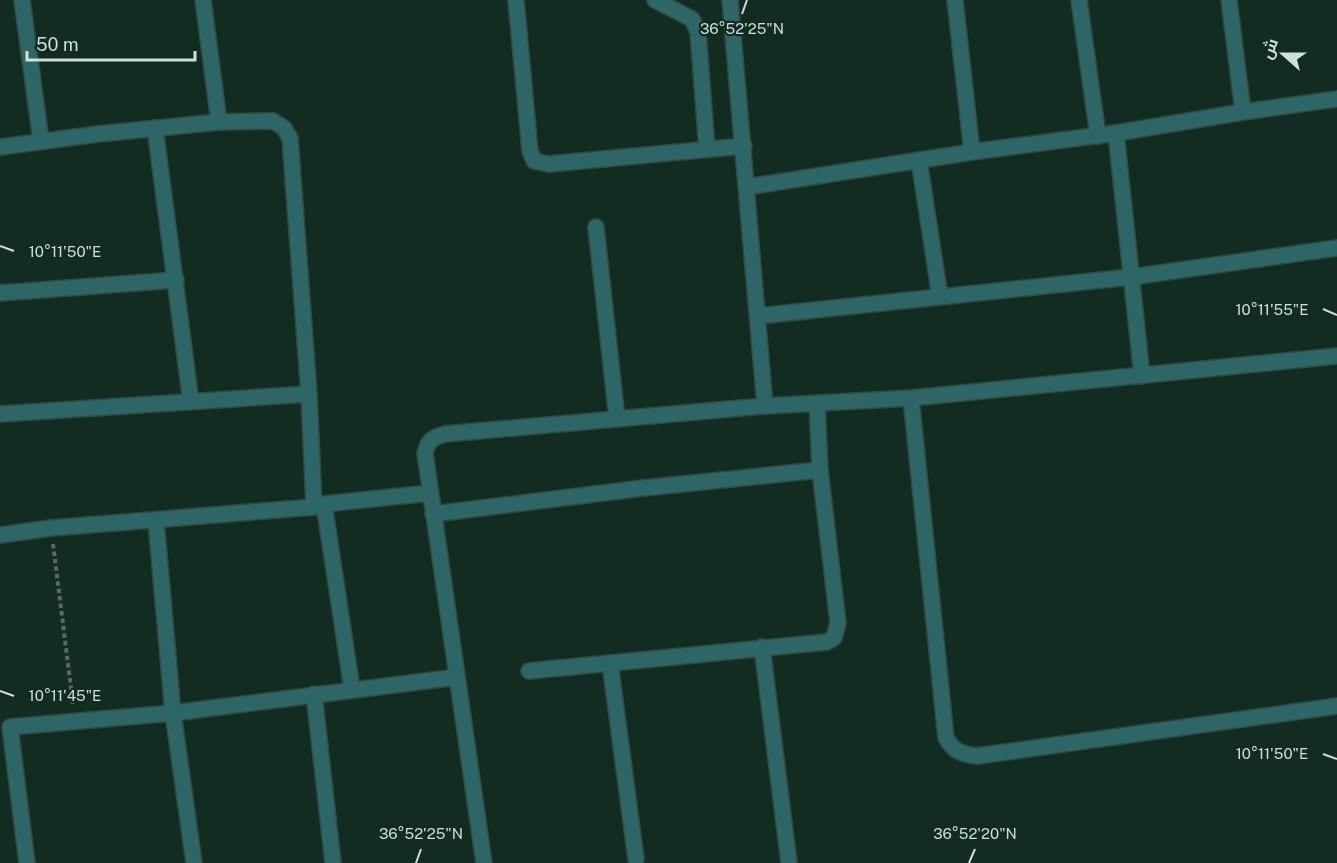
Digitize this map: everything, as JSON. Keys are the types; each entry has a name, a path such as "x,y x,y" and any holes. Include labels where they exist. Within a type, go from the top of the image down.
{"street":[{"path":"22,0 41,141"},
{"path":"203,0 219,122"},
{"path":"516,0 530,151 534,161 549,164 744,146"},
{"path":"655,0 692,19 698,32 707,149"},
{"path":"730,0 759,315 765,406"},
{"path":"955,0 972,152"},
{"path":"1079,0 1098,136"},
{"path":"1228,0 1243,112"},
{"path":"747,187 972,152 1116,134 1243,112 1337,99"},
{"path":"0,147 219,122 273,121 284,128 290,138 319,506 352,689"},
{"path":"155,128 191,402"},
{"path":"1116,134 1142,376"},
{"path":"919,160 940,297"},
{"path":"596,227 617,419"},
{"path":"759,315 1131,277 1337,248"},
{"path":"0,293 176,280"},
{"path":"484,863 430,494 425,453 427,444 432,438 445,434 765,406 910,398 1337,356"},
{"path":"0,414 309,394"},
{"path":"910,398 946,738 952,748 963,754 977,756 1337,706"},
{"path":"529,672 827,642 834,638 838,623 820,470 817,404"},
{"path":"434,514 820,470"},
{"path":"0,535 51,528 156,521 430,494"},
{"path":"156,521 173,713 194,863"},
{"path":"762,648 789,863"},
{"path":"610,663 636,859"},
{"path":"27,863 5,727 173,713 457,677"},
{"path":"314,694 333,863"}],"path":[{"path":"51,528 75,722"}]}
